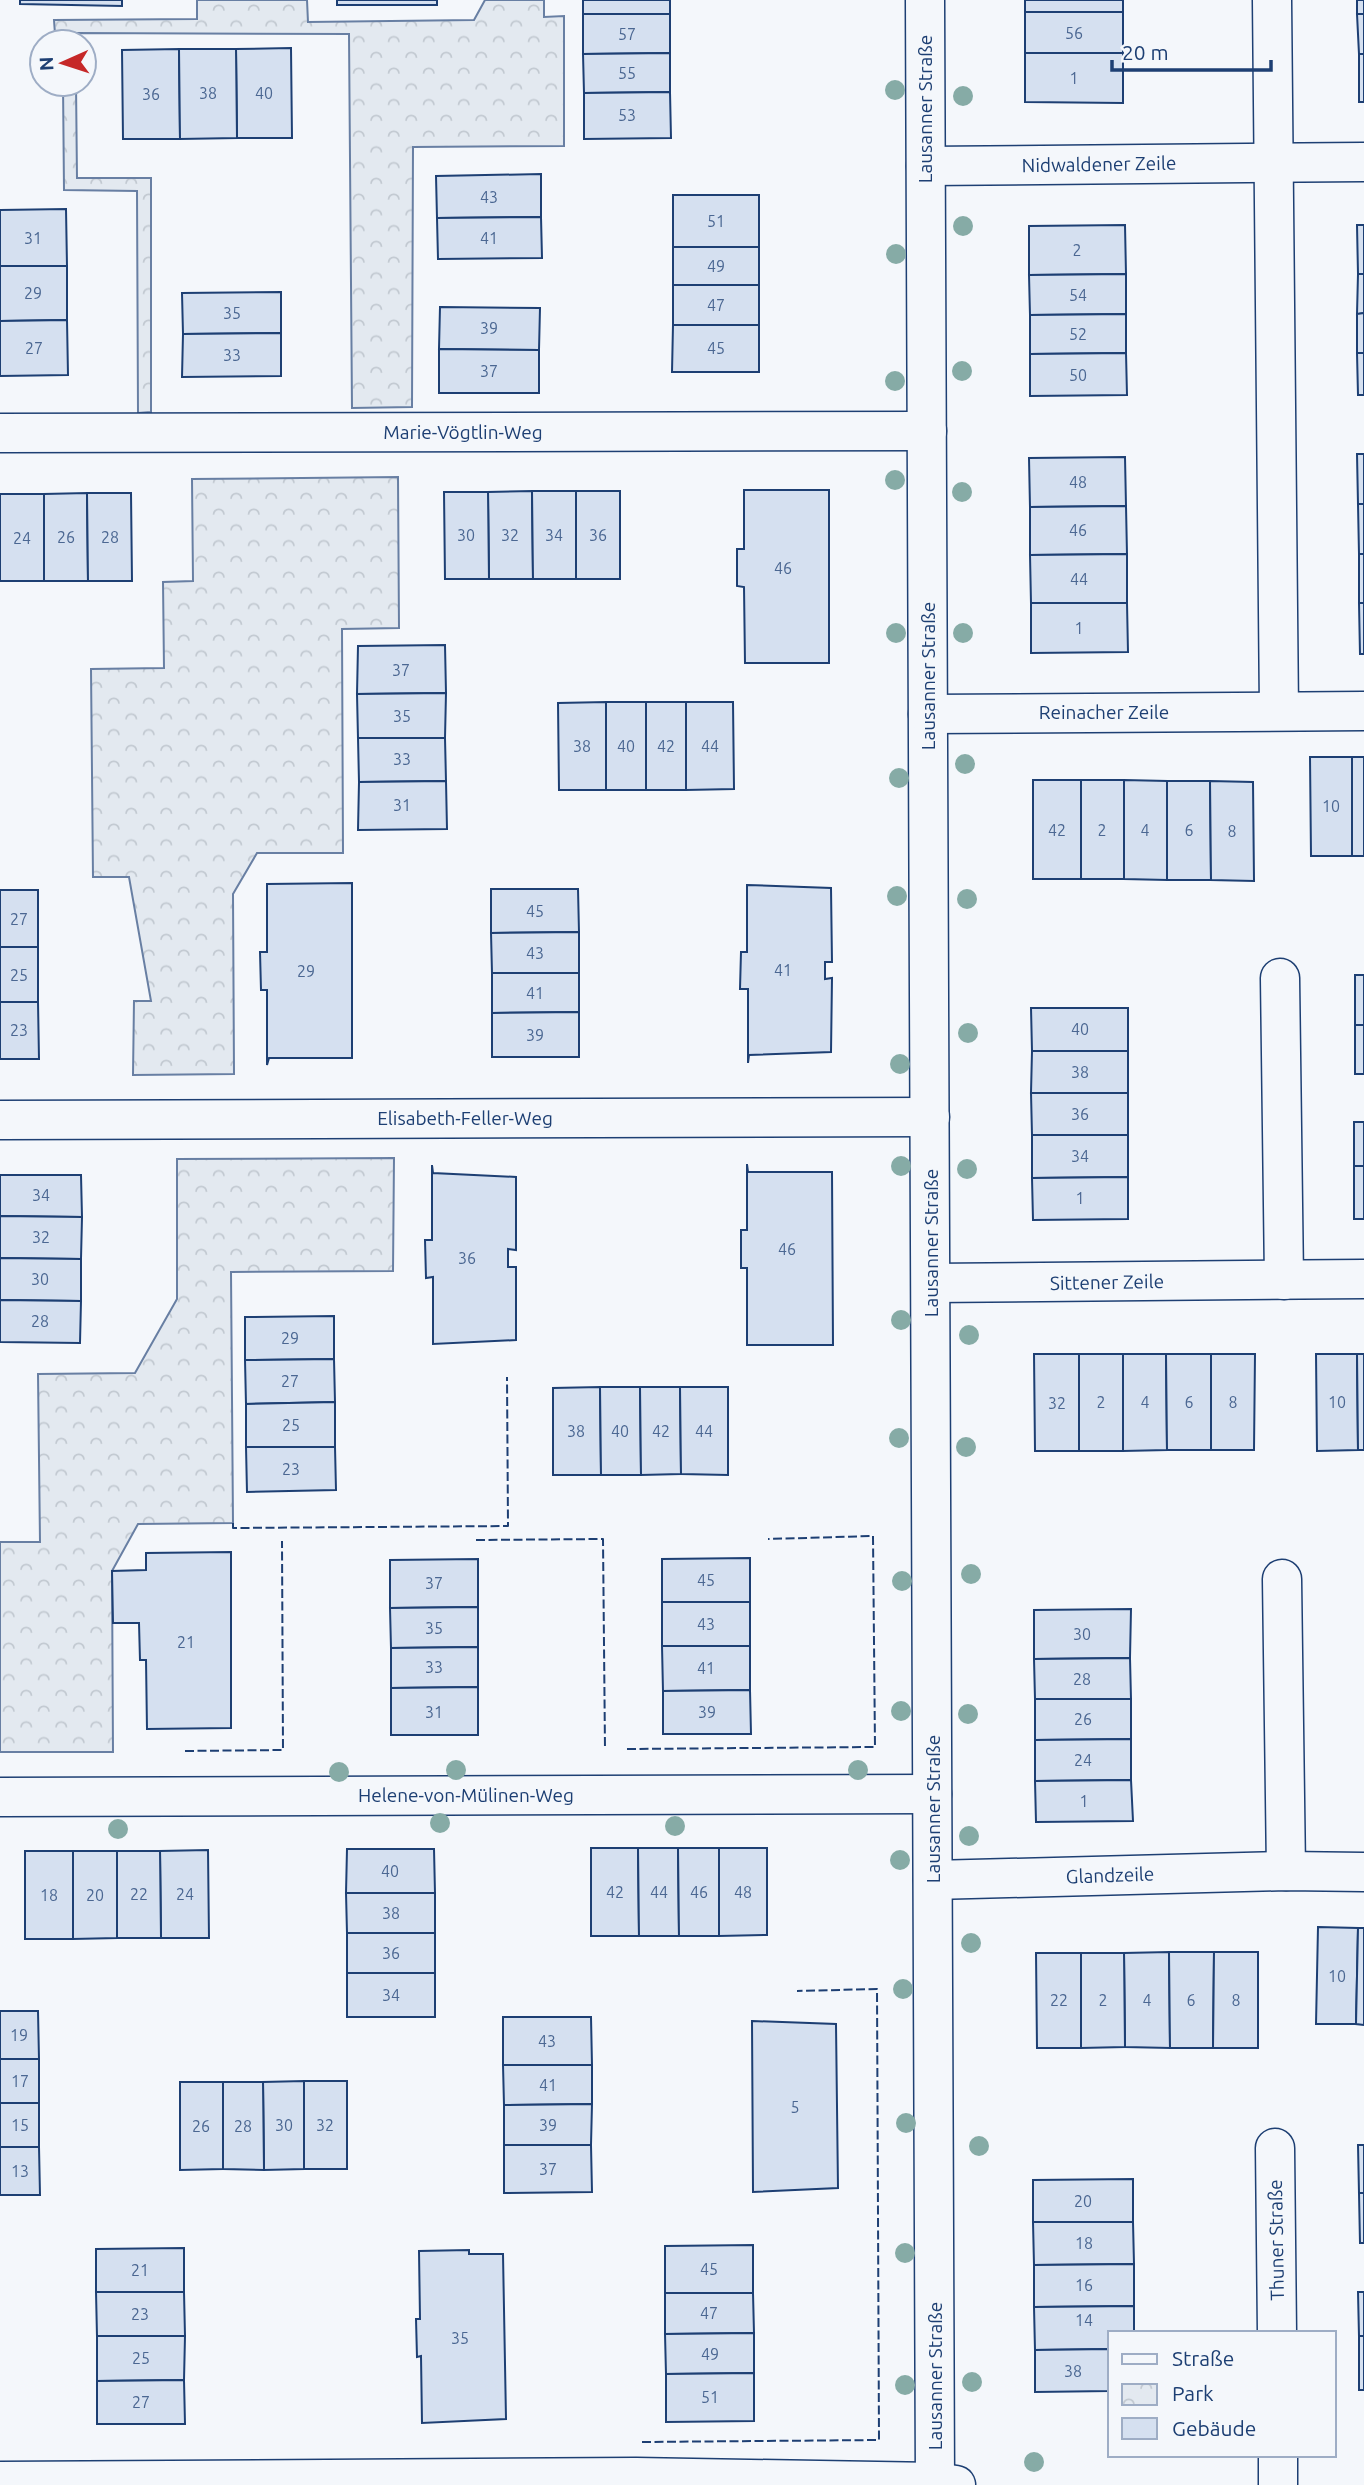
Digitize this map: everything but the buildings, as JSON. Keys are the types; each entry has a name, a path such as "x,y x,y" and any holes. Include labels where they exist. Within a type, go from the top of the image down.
{"street":[{"name":"Lausanner Straße","path":"925,0 932,1794 942,2484"},
{"path":"1272,0 1279,711"},
{"name":"Nidwaldener Zeile","path":"926,166 1364,162"},
{"name":"Marie-Vögtlin-Weg","path":"0,433 927,431"},
{"name":"Reinacher Zeile","path":"928,714 1364,710"},
{"path":"1280,978 1284,1280"},
{"name":"Elisabeth-Feller-Weg","path":"0,1119 930,1117"},
{"name":"Sittener Zeile","path":"931,1283 1364,1279"},
{"path":"1282,1578 1286,1871"},
{"name":"Helene-von-Mülinen-Weg","path":"0,1797 932,1794"},
{"name":"Glandzeile","path":"933,1880 1286,1871 1364,1872"},
{"name":"Thuner Straße","path":"1275,2148 1277,2331"},
{"path":"1278,2457 1278,2485"},
{"path":"0,2481 636,2477 942,2484"}],"green space":[{"path":"197,0 307,0 308,22 474,20 485,0 544,0 544,17 564,16 564,146 413,147 412,407 352,408 349,34 98,33 98,28 55,28 54,20 197,19"},
{"path":"63,98 76,98 77,178 151,178 151,412 138,413 137,191 64,190"},
{"path":"398,477 399,628 342,629 343,853 257,853 233,894 234,1074 133,1075 134,1001 151,1001 129,877 93,877 91,669 164,668 163,582 193,581 192,479"},
{"path":"394,1158 393,1271 231,1272 233,1523 138,1524 112,1571 113,1752 0,1752 0,1542 40,1542 38,1374 135,1373 177,1299 177,1159"}],"fence":[{"path":"233,1523 233,1528 508,1526 507,1377"},
{"path":"627,1749 875,1747 873,1536 768,1539"},
{"path":"476,1540 603,1539 605,1749"},
{"path":"185,1751 283,1750 282,1541"},
{"path":"642,2442 879,2440 877,1989 797,1991"}]}
